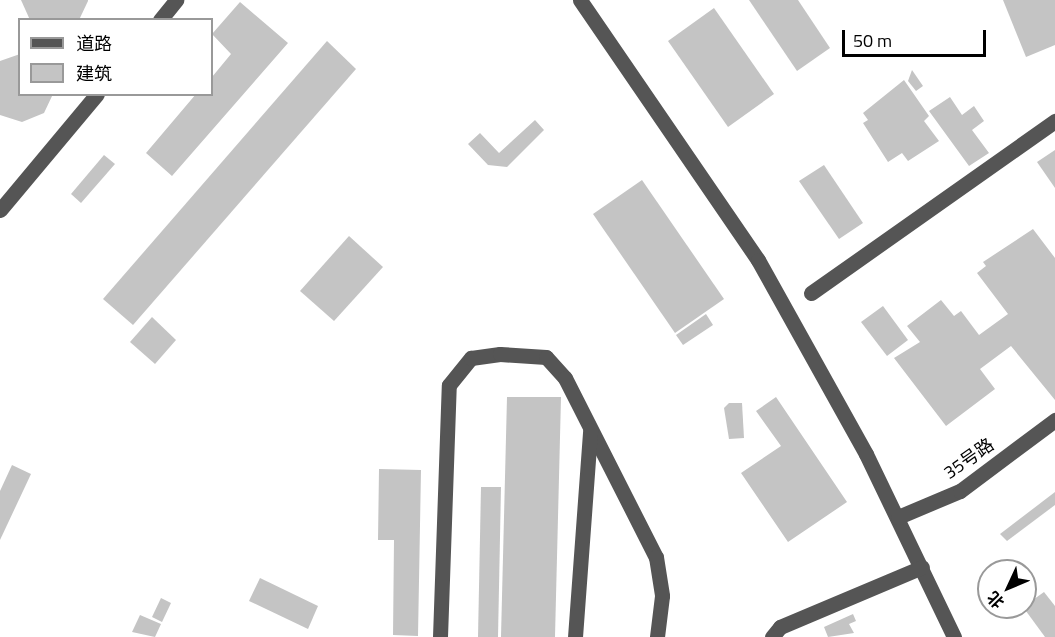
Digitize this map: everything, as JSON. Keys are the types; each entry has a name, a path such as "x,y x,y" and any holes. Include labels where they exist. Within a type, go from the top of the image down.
{"street":[{"path":"162,18 176,0"},
{"path":"580,0 758,260 898,518 954,637"},
{"path":"0,210 95,96"},
{"path":"811,293 1055,121"},
{"path":"440,637 446,404 458,371 471,358 500,354 546,357 565,378 656,557 662,596 657,637"},
{"name":"35号路","path":"898,518 960,491 1055,420"},
{"path":"575,637 590,429"},
{"path":"772,637 780,627 922,567"}],"building":[{"path":"21,0 88,0 80,18 29,18"},
{"path":"749,0 798,0 830,48 797,71"},
{"path":"1003,0 1055,0 1055,45 1026,57"},
{"path":"240,2 288,43 172,176 146,153 194,96 213,96 213,76 231,54 213,33"},
{"path":"714,8 774,94 728,127 668,41"},
{"path":"327,41 356,69 133,325 103,299"},
{"path":"18,55 18,96 52,96 44,113 22,122 0,115 0,61"},
{"path":"912,70 923,86 916,91 908,81"},
{"path":"904,80 929,116 924,121 939,141 908,161 902,153 888,162 863,123 868,120 863,113"},
{"path":"950,97 962,115 974,106 984,121 972,130 989,153 969,166 929,111"},
{"path":"535,120 544,130 507,167 488,165 468,144 480,133 499,153"},
{"path":"1055,150 1055,188 1037,162"},
{"path":"104,155 115,164 81,203 71,194"},
{"path":"824,165 863,223 839,239 799,181"},
{"path":"642,180 724,299 675,333 593,214"},
{"path":"1033,229 1055,258 1055,400 1011,346 980,369 995,389 946,426 894,358 920,342 907,326 941,300 954,316 961,311 979,335 1008,314 977,273 986,266 983,262"},
{"path":"349,236 383,267 334,321 300,291"},
{"path":"883,306 908,340 887,356 861,322"},
{"path":"706,314 713,325 683,345 676,335"},
{"path":"152,317 176,340 155,364 130,342"},
{"path":"507,397 561,397 555,637 501,637"},
{"path":"776,397 847,502 788,542 741,473 781,446 756,411"},
{"path":"729,403 742,403 744,438 729,439 724,408"},
{"path":"12,465 31,474 0,540 0,491"},
{"path":"379,469 421,470 418,636 393,635 394,540 378,540"},
{"path":"481,487 501,487 498,637 478,637"},
{"path":"1055,492 1055,505 1007,541 1000,534"},
{"path":"260,578 318,606 308,629 249,601"},
{"path":"1044,592 1055,606 1055,637 1045,637 1032,619 1037,619 1037,597"},
{"path":"161,598 171,603 162,622 152,617"},
{"path":"853,614 856,621 849,624 854,633 828,637 824,627"},
{"path":"140,615 161,624 155,637 132,632"}]}
